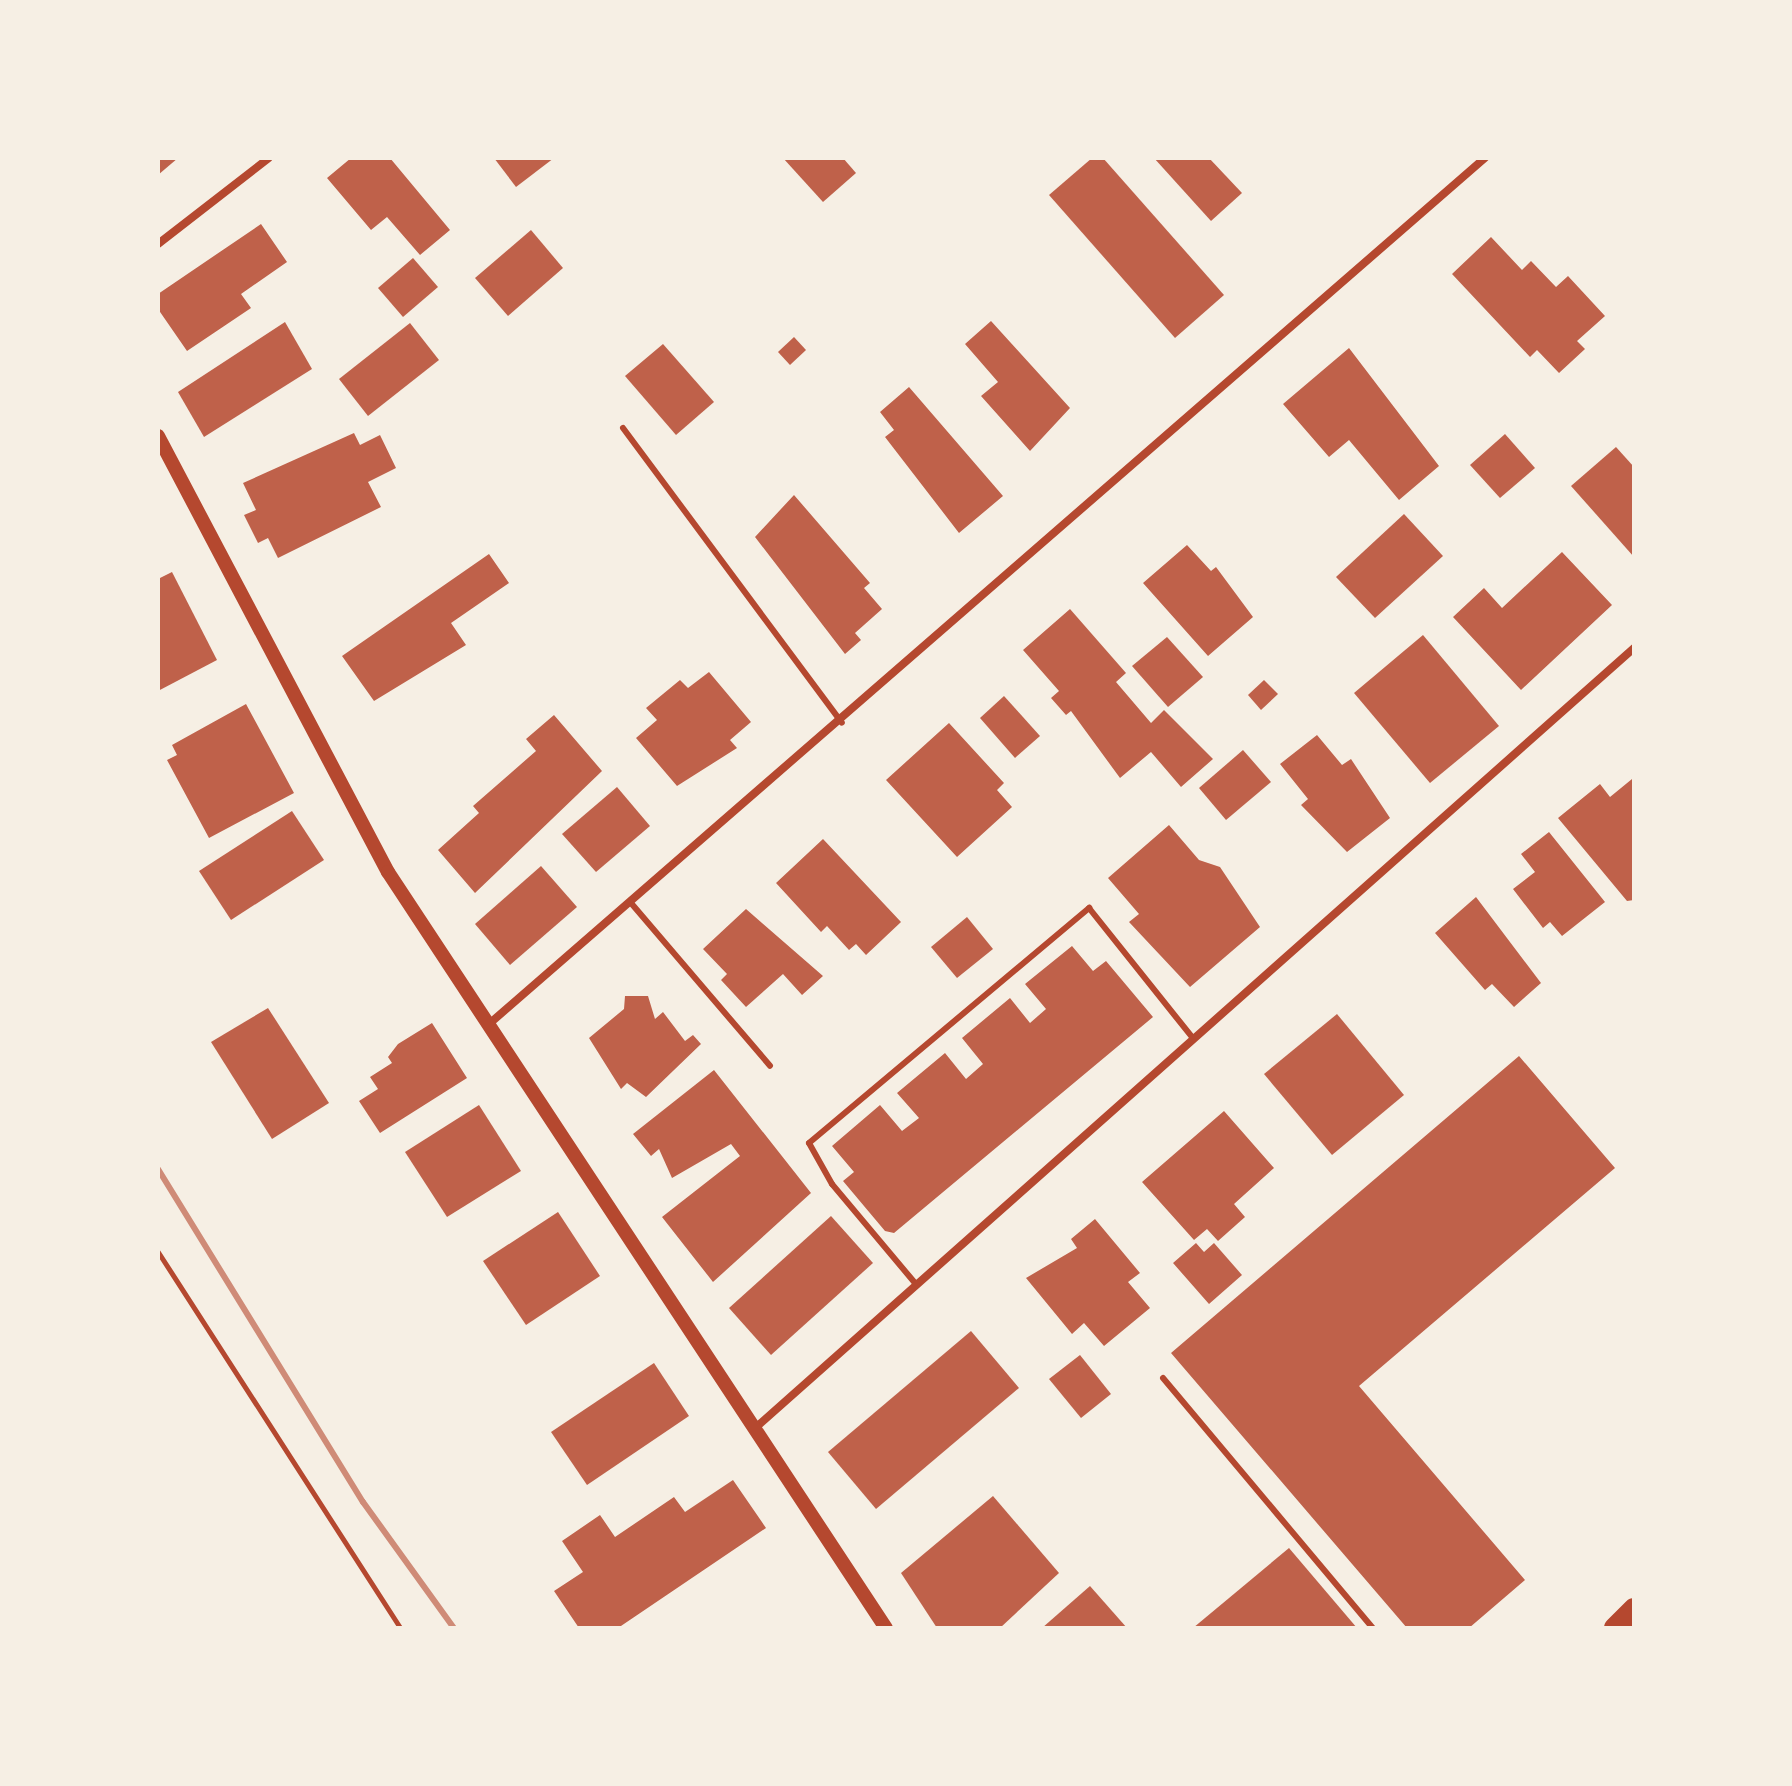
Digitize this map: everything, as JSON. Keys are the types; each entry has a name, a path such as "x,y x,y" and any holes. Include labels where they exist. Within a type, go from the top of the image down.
{"highway":[{"path":"1615,1628 1634,1609"}],"street":[{"path":"158,244 269,158"},
{"path":"489,1024 842,723 1485,158"},
{"path":"158,436 349,806 753,1431 886,1628"},
{"path":"753,1431 915,1283 1634,648"}],"lane":[{"path":"623,428 842,723"},
{"path":"631,903 770,1066"},
{"path":"915,1283 832,1184 809,1143 1089,908 1192,1037"},
{"path":"1163,1378 1373,1628"}],"path":[{"path":"158,1252 400,1628"}],"building":[{"path":"158,158 178,158 158,175"},
{"path":"351,158 390,158 450,230 420,255 387,217 371,230 327,178"},
{"path":"494,158 554,158 516,187"},
{"path":"783,158 843,158 856,173 823,202"},
{"path":"1092,158 1103,158 1224,295 1175,338 1049,195"},
{"path":"1154,158 1209,158 1242,193 1211,221"},
{"path":"261,224 287,262 241,294 251,308 187,351 158,309 158,294"},
{"path":"531,230 563,268 508,316 475,278"},
{"path":"1491,237 1522,270 1531,261 1556,287 1568,276 1605,316 1577,341 1585,349 1559,373 1537,350 1530,357 1452,274"},
{"path":"413,258 438,287 403,317 378,288"},
{"path":"991,321 1070,408 1030,451 981,396 998,382 965,344"},
{"path":"285,322 312,369 204,437 178,392"},
{"path":"410,323 439,360 368,416 339,379"},
{"path":"794,337 806,350 790,365 778,352"},
{"path":"663,344 714,402 676,435 625,376"},
{"path":"1349,348 1439,466 1399,500 1349,440 1329,457 1283,404"},
{"path":"909,387 1003,496 959,533 885,437 894,430 880,412"},
{"path":"354,433 360,445 380,435 396,468 368,482 381,507 278,558 268,538 258,543 244,515 256,510 243,483"},
{"path":"1505,434 1535,468 1500,498 1470,465"},
{"path":"1616,447 1634,467 1634,557 1571,486"},
{"path":"794,495 870,583 864,588 882,609 855,633 861,640 845,654 755,537"},
{"path":"1404,514 1443,556 1375,618 1336,577"},
{"path":"1187,545 1211,571 1216,567 1253,617 1208,656 1143,583"},
{"path":"1562,552 1612,605 1521,690 1453,617 1484,588 1502,608"},
{"path":"489,554 509,583 451,623 466,645 374,701 342,656"},
{"path":"172,572 217,660 158,691 158,579"},
{"path":"1070,609 1126,673 1116,682 1151,723 1164,710 1213,759 1181,787 1151,752 1120,778 1071,711 1066,715 1051,698 1059,691 1023,650"},
{"path":"1423,635 1499,726 1430,783 1354,693"},
{"path":"1167,637 1203,677 1168,707 1132,666"},
{"path":"709,672 751,722 730,740 737,748 677,786 636,738 657,720 646,708 680,680 688,688"},
{"path":"1264,680 1278,694 1261,710 1248,695"},
{"path":"1004,696 1040,736 1015,758 980,718"},
{"path":"246,704 294,793 209,838 167,760 177,755 172,745"},
{"path":"554,715 602,771 475,893 438,850 479,813 473,806 536,751 526,739"},
{"path":"949,723 1004,783 997,790 1012,807 957,857 886,780"},
{"path":"1317,735 1342,765 1351,759 1390,818 1347,852 1301,805 1308,799 1280,764"},
{"path":"1243,750 1271,782 1226,820 1199,788"},
{"path":"1632,779 1634,900 1627,901 1558,818 1600,784 1610,797"},
{"path":"617,787 650,826 596,872 562,834"},
{"path":"292,811 324,860 231,920 199,871"},
{"path":"1169,825 1199,860 1220,867 1260,927 1190,987 1129,922 1139,914 1108,878"},
{"path":"1549,832 1605,902 1562,936 1550,922 1543,928 1513,889 1535,872 1521,854"},
{"path":"823,839 901,922 866,955 856,944 849,950 827,926 821,932 776,883"},
{"path":"541,866 577,907 510,965 475,924"},
{"path":"1476,897 1541,983 1514,1007 1492,984 1485,990 1435,933"},
{"path":"746,909 823,976 802,995 783,974 746,1007 721,980 727,974 703,949"},
{"path":"967,917 993,949 957,978 931,947"},
{"path":"1072,946 1093,971 1106,961 1153,1017 894,1233 885,1231 843,1181 854,1172 832,1146 880,1105 902,1131 919,1118 897,1093 945,1053 966,1079 983,1064 962,1038 1010,998 1030,1023 1046,1009 1025,984"},
{"path":"625,996 648,996 655,1019 663,1012 685,1041 693,1035 701,1044 646,1097 627,1083 621,1089 589,1038 624,1009"},
{"path":"268,1008 329,1103 272,1139 211,1042"},
{"path":"1337,1014 1404,1095 1332,1155 1264,1074"},
{"path":"432,1023 467,1078 380,1133 359,1101 378,1089 370,1077 392,1063 388,1057 398,1044"},
{"path":"1519,1056 1615,1168 1359,1386 1525,1580 1469,1628 1407,1628 1171,1353"},
{"path":"714,1070 811,1193 713,1282 662,1217 740,1156 731,1144 672,1178 659,1149 651,1156 633,1134"},
{"path":"479,1105 521,1171 447,1217 405,1152"},
{"path":"1224,1111 1274,1168 1234,1204 1245,1217 1218,1241 1207,1229 1194,1240 1142,1182"},
{"path":"558,1212 600,1276 526,1325 483,1261"},
{"path":"831,1216 873,1263 771,1355 729,1308"},
{"path":"1095,1219 1140,1273 1128,1282 1150,1308 1104,1346 1084,1323 1072,1334 1026,1278 1077,1248 1071,1239"},
{"path":"1196,1243 1204,1252 1214,1243 1242,1275 1209,1304 1173,1263"},
{"path":"971,1331 1019,1388 876,1509 828,1452"},
{"path":"1080,1355 1111,1394 1081,1418 1049,1379"},
{"path":"654,1363 689,1416 587,1485 551,1432"},
{"path":"733,1480 766,1528 618,1628 579,1628 554,1591 583,1572 562,1541 600,1515 615,1537 674,1497 685,1512"},
{"path":"993,1496 1059,1573 1000,1628 937,1628 901,1573"},
{"path":"1289,1548 1357,1628 1193,1628"},
{"path":"1090,1586 1127,1628 1042,1628"}],"railway":[{"path":"158,1169 363,1502 454,1628"}]}
